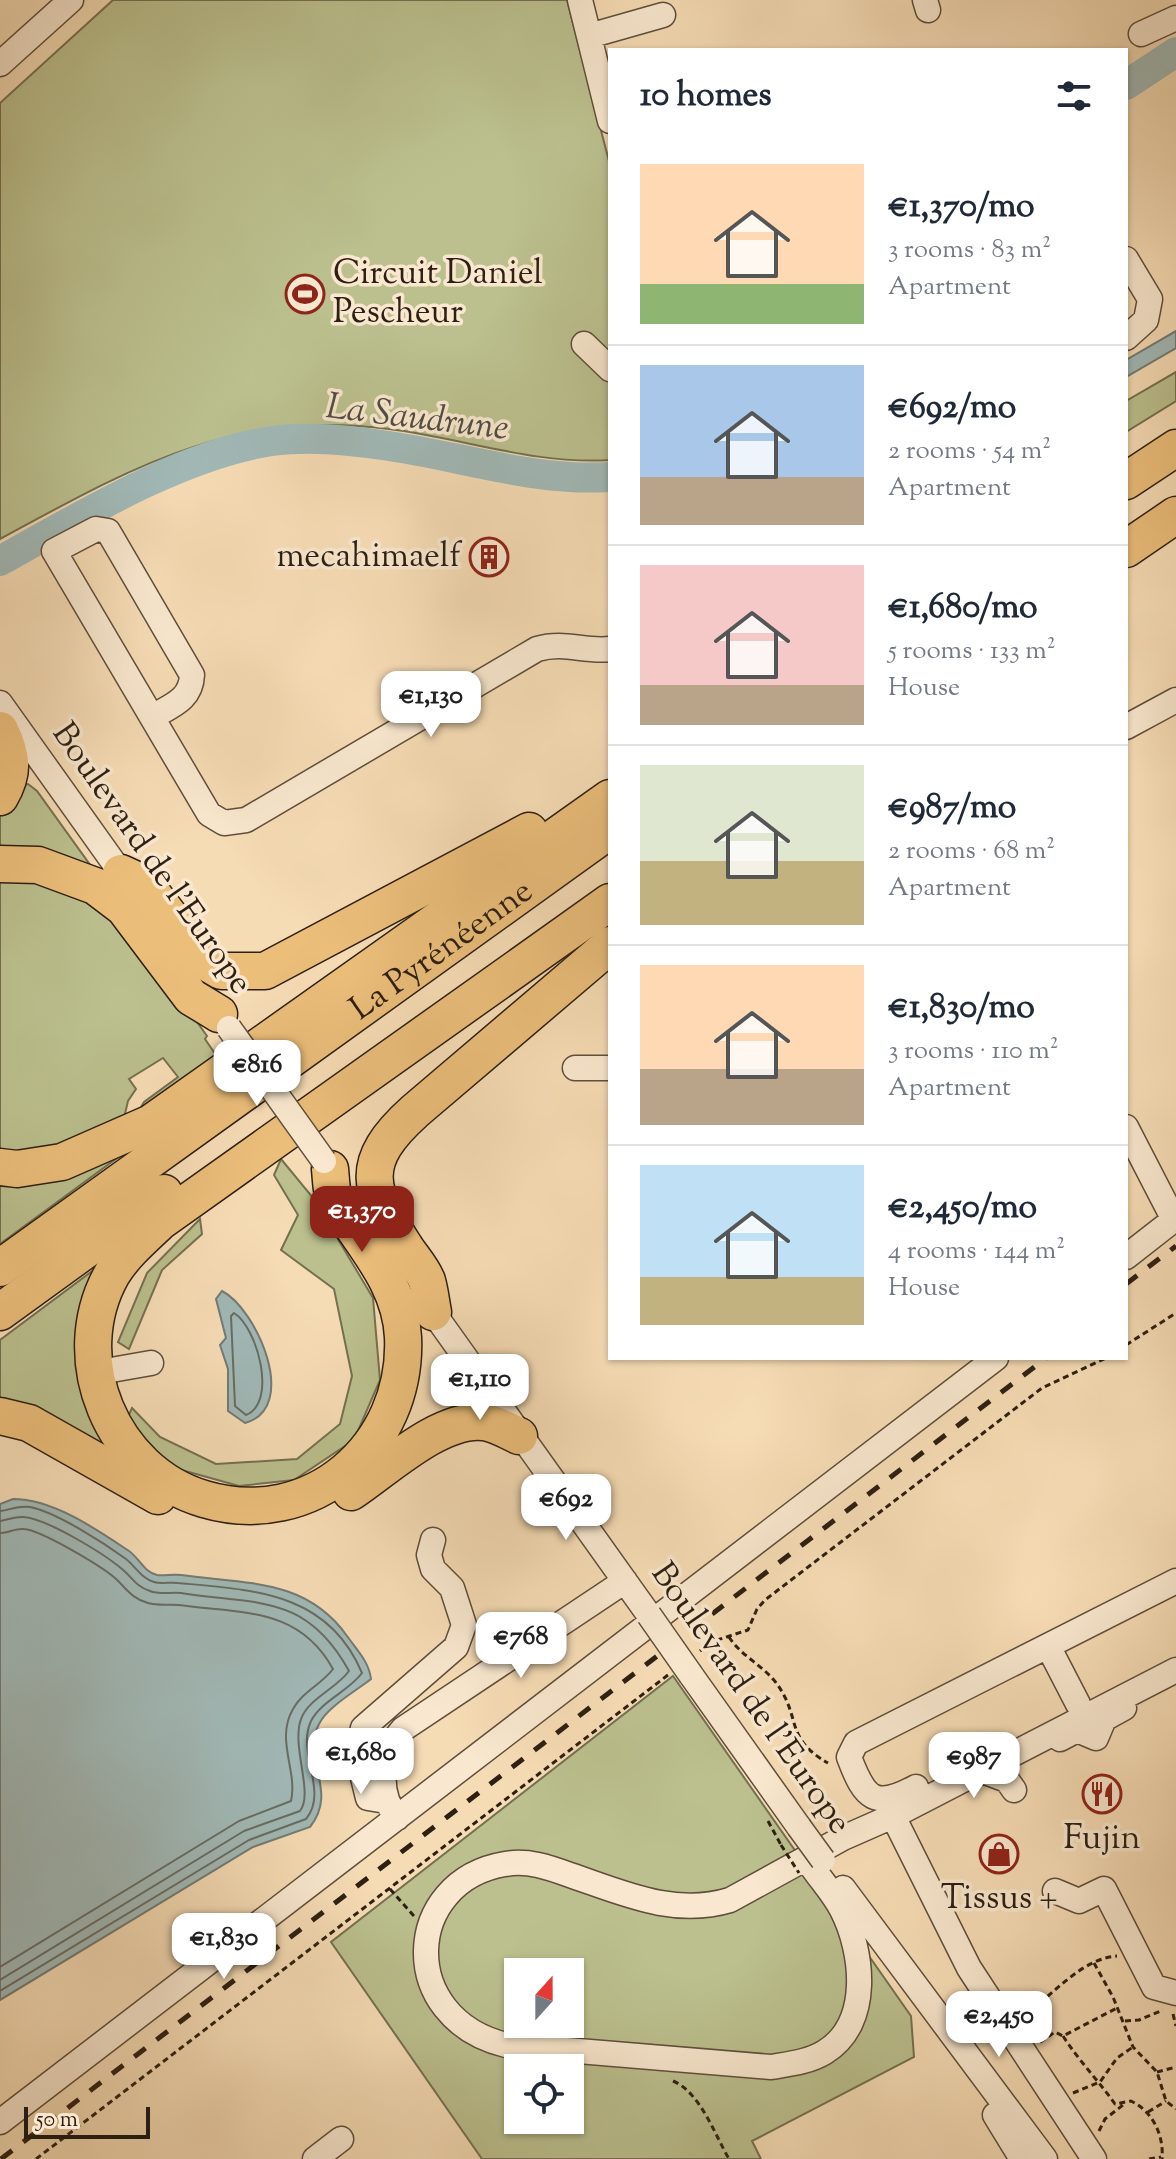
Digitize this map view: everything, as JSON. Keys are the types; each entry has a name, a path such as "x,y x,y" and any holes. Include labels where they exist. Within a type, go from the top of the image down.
{"highway":[{"path":"1128,480 1176,448"},
{"path":"1128,524 1176,492"},
{"path":"1128,548 1176,515"},
{"path":"0,730 11,752 12,766 0,797"},
{"path":"121,873 145,884 204,961 221,971 265,971 513,841 608,783"},
{"path":"0,1167 17,1169 62,1162 151,1123 608,799"},
{"name":"La Pyrénéenne","path":"0,1268 608,831"},
{"path":"0,864 38,865 95,886 124,908 191,997 224,1021"},
{"name":"La Pyrénéenne","path":"0,1312 328,1074 608,877"},
{"path":"327,1165 334,1198 387,1277 399,1304 403,1336 402,1371 384,1429 347,1473 302,1495 272,1504 235,1505 203,1499 164,1482 140,1461 114,1428 94,1373 93,1337 100,1304 112,1273 161,1221 608,903"},
{"path":"433,1312 426,1279 380,1208 375,1189 376,1168 382,1149 391,1133 415,1111 608,947"},
{"path":"0,1416 29,1423 191,1512 250,1521 292,1517 344,1497 433,1435 467,1423 486,1422 519,1436"}],"street":[{"path":"0,64 71,0"},
{"path":"580,0 608,113"},
{"path":"589,36 633,12 663,15"},
{"path":"1141,34 1176,18"},
{"path":"1128,262 1150,299 1146,320 1128,336"},
{"path":"584,344 608,367"},
{"path":"154,716 185,698 192,689 192,675 108,531 96,529 54,551 209,814 224,823 246,820 537,649 557,643 595,651 608,649"},
{"path":"1128,726 1176,700"},
{"name":"Boulevard de l'Europe","path":"0,703 519,1436 688,1666 784,1807 800,1856 945,2030 1045,2159"},
{"path":"575,1068 608,1068"},
{"path":"1128,1131 1175,1219 1128,1255"},
{"path":"0,2122 391,1810 419,1801 993,1360"},
{"path":"94,1373 151,1363"},
{"path":"391,1810 368,1798 361,1780 357,1753 363,1728 456,1647 464,1625 452,1588 433,1569 429,1555 433,1540"},
{"path":"391,1810 383,1779 389,1751 403,1729 625,1581"},
{"path":"1176,1581 856,1743 849,1757 857,1779 869,1795 890,1801 1176,1653"},
{"path":"1048,1646 1078,1704"},
{"path":"800,1856 842,1910 858,1956 860,1982 854,2012 840,2036 826,2051 802,2062 771,2067 506,2045 487,2040 457,2024 435,1997 429,1978 427,1941 436,1916 455,1888 479,1871 508,1863 541,1864 654,1903 692,1908 711,1906 730,1900 843,1838 893,1816 1176,1670"},
{"path":"387,1762 398,1781 419,1801"},
{"path":"980,1770 1007,1780 1014,1790"},
{"path":"893,1816 969,1968 1091,2155"},
{"path":"1055,1891 1079,1901 1104,1889 1154,1987 1171,2001"},
{"name":"Boulevard de l'Europe","path":"945,2030 1022,2159"},
{"path":"315,2159 341,2139"}],"path":[{"path":"1128,1344 1176,1313"},
{"path":"36,2159 390,1888 688,1666 711,1642 748,1630 757,1609 765,1600 1042,1388 1102,1360"},
{"path":"729,1637 737,1650 777,1684 792,1707 793,1730 819,1758"},
{"path":"390,1888 417,1918 422,1908"},
{"path":"1006,2026 1057,1991 1073,1974 1094,1963 1114,1956 1146,1969"},
{"path":"1094,1963 1133,2047 1157,2072 1166,2101 1176,2109"},
{"path":"1123,2021 1139,2020 1171,2001"},
{"path":"1063,2036 1117,2008"},
{"path":"1176,2012 1171,2015 1176,2026"},
{"path":"1024,2054 1055,2032 1063,2036 1088,2074 1100,2082 1115,2104 1123,2105"},
{"path":"1056,2103 1100,2082 1117,2058 1133,2047"},
{"path":"1157,2072 1176,2067"},
{"path":"667,2078 682,2084 696,2100 729,2159"},
{"path":"1091,2155 1105,2119 1131,2101 1147,2112 1165,2143 1161,2158 1149,2159"},
{"path":"1147,2112 1166,2101"}],"green space":[{"name":"Circuit Daniel Pescheur","path":"113,0 567,0 608,157 608,460 554,459 389,429 333,425 281,428 232,436 140,467 0,539 0,103"},
{"path":"1176,372 1176,401 1128,431 1128,400"},
{"path":"28,784 37,791 93,869 0,854 0,815 23,785"},
{"path":"0,875 54,879 128,925 207,1036 205,1039 222,1064 140,1109 144,1102 178,1077 163,1058 129,1079 136,1089 128,1101 124,1118 70,1148 0,1158"},
{"path":"124,1153 0,1244 0,1177"},
{"path":"281,1159 314,1199 373,1298 380,1380 354,1440 294,1480 239,1486 171,1467 127,1419 132,1408 160,1437 216,1464 297,1459 340,1424 352,1376 334,1289 281,1250 298,1215 274,1175"},
{"path":"200,1219 202,1234 162,1270 129,1349 118,1342 147,1273"},
{"path":"123,1248 90,1325 136,1465 0,1406 0,1340"},
{"path":"673,1676 911,2016 914,2057 752,2141 761,2159 482,2159 331,1942"}],"water":[{"path":"1176,331 1176,348 1128,376 1128,359"},
{"path":"222,1291 248,1317 267,1358 271,1379 270,1399 261,1414 245,1423 228,1411 228,1369 220,1345 226,1338 216,1299"},
{"path":"13,1499 43,1504 74,1517 129,1551 157,1575 251,1583 273,1587 313,1603 331,1617 347,1636 365,1662 371,1679 335,1705 319,1724 314,1750 321,1801 310,1827 253,1847 0,2000 0,1504"}],"waterway":[{"name":"La Saudrune","path":"1128,84 1176,52"},
{"name":"La Saudrune","path":"0,561 97,507 167,473 238,448 272,441 313,439 355,442 410,449 552,476 608,477"}],"railway":[{"path":"1128,1282 1176,1246"},
{"path":"1,2159 1043,1360"}],"place":[{"name":"Circuit Daniel Pescheur","path":"305,294"},
{"name":"mecahimaelf","path":"489,557"},
{"name":"Fujin","path":"1102,1794"},
{"name":"Tissus +","path":"999,1854"}]}
